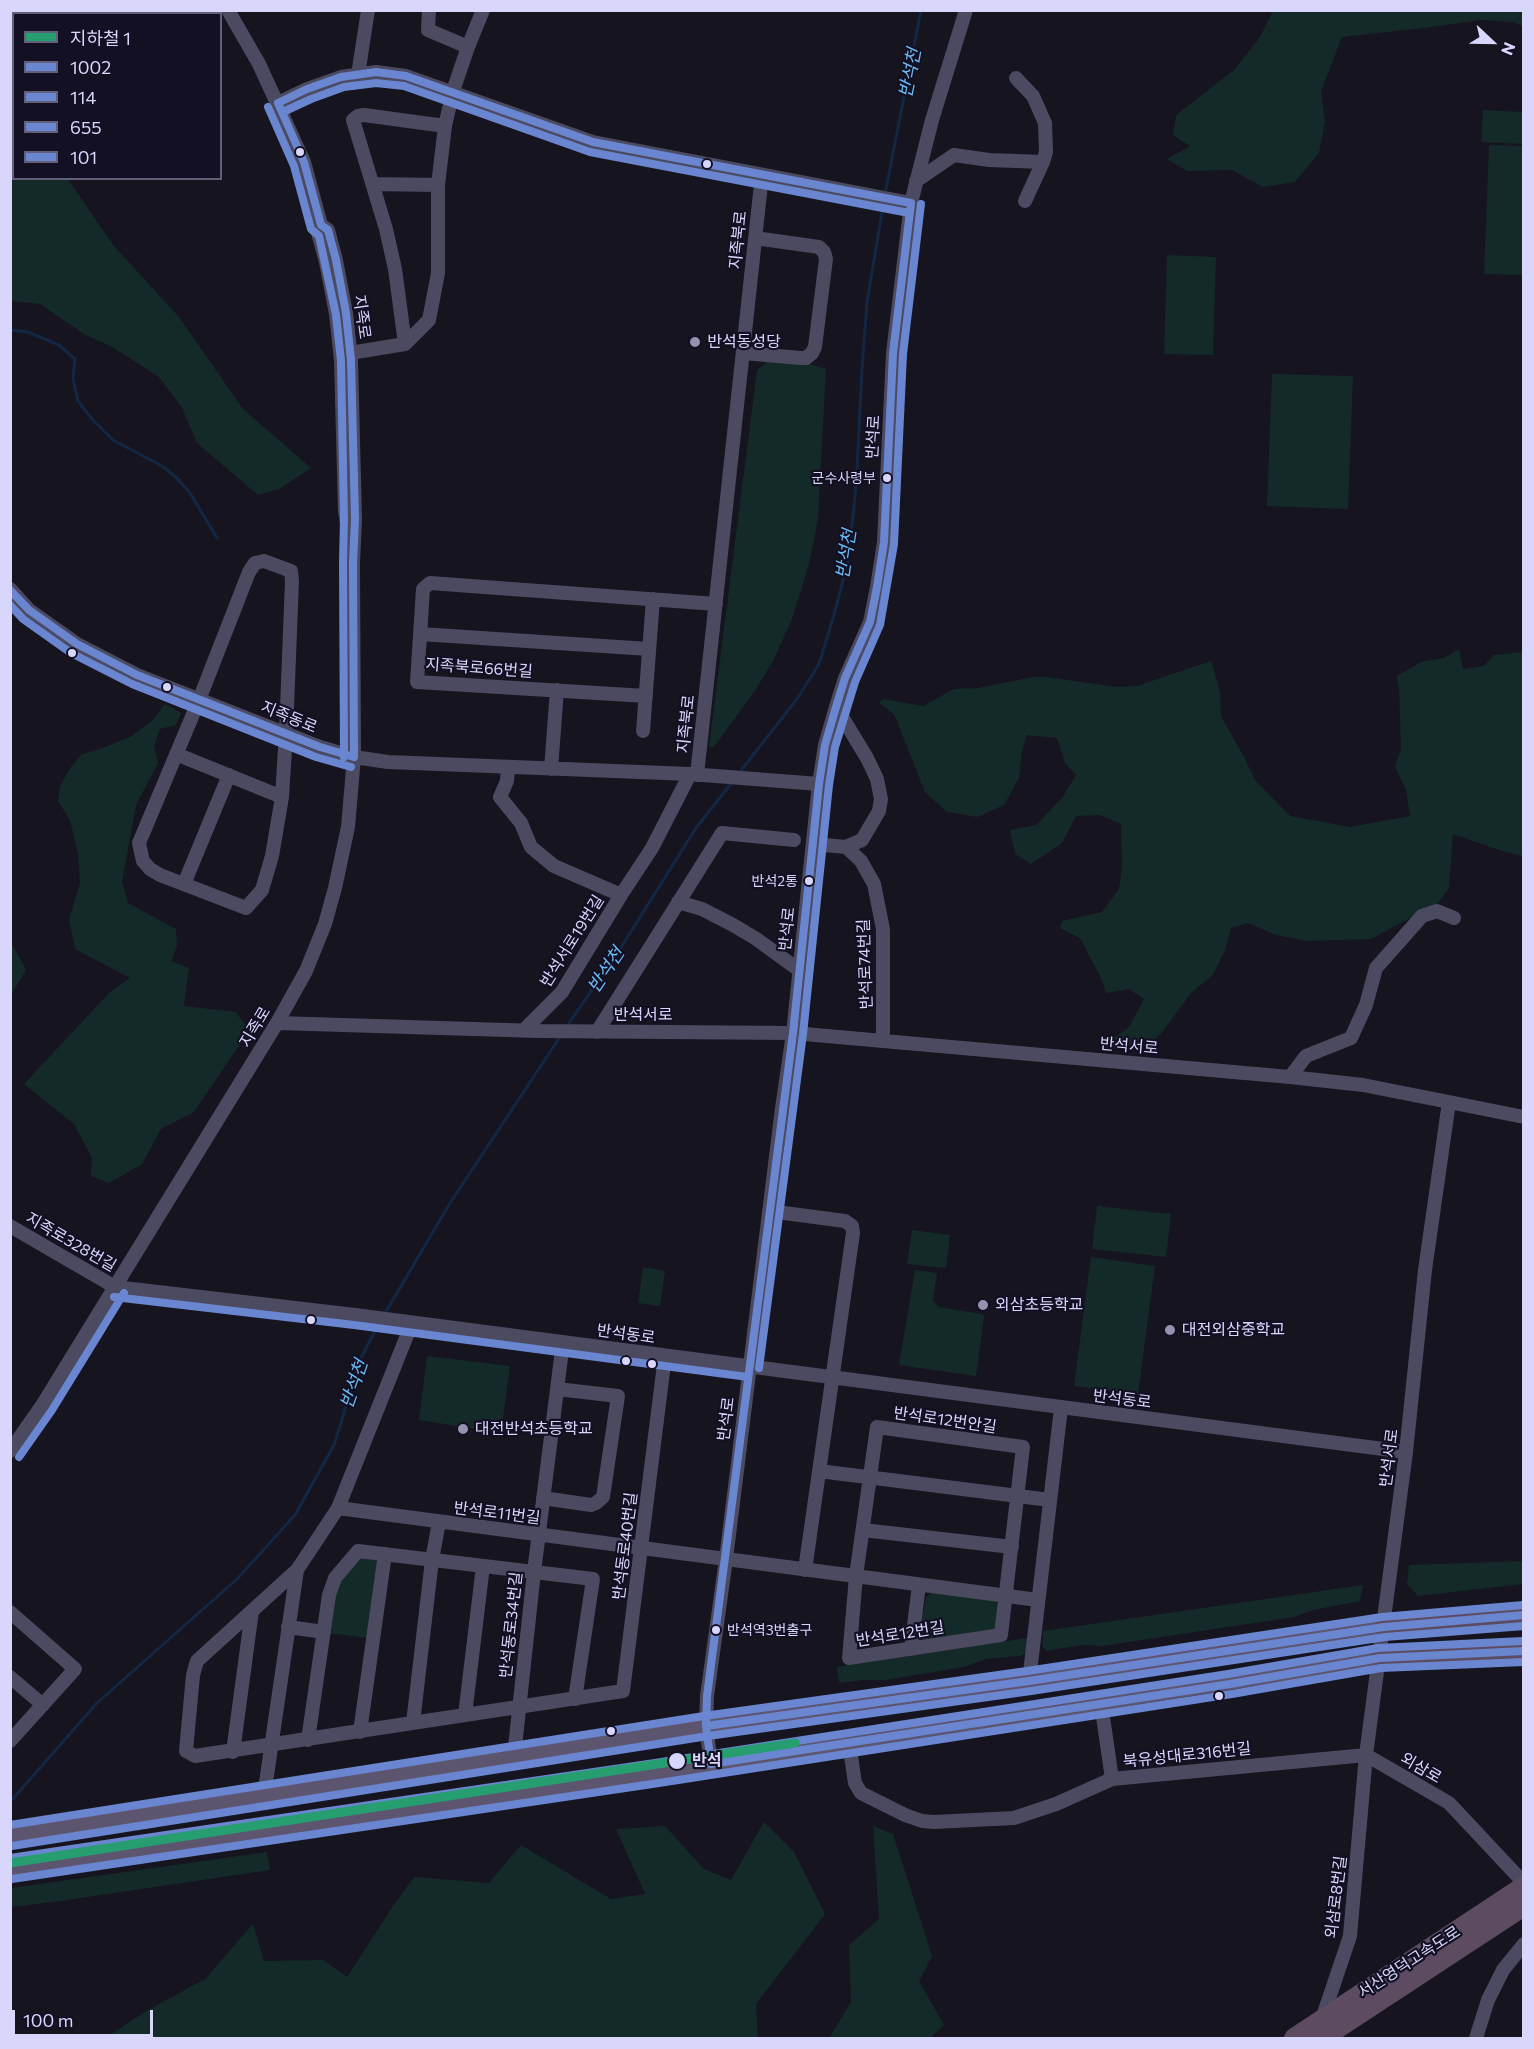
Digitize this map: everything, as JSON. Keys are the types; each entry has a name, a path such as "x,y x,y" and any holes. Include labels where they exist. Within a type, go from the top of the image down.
{"highway":[{"path":"1384,1627 1524,1615"},
{"path":"1380,1658 1524,1651"},
{"name":"서산영덕고속도로","path":"1294,2038 1524,1885"},
{"name":"서산영덕고속도로","path":"1323,2038 1524,1906"}],"main road":[{"path":"15,1836 706,1726 1029,1681 1384,1627"},
{"path":"10,1869 849,1743 1380,1658"}],"street":[{"name":"지족로","path":"228,10 259,64 304,162 321,225 318,233 336,314 340,360 345,511 353,563"},
{"path":"358,75 368,10"},
{"path":"429,10 428,30 468,47"},
{"path":"350,353 405,344 429,320 438,273 438,185 445,126 453,92 483,10"},
{"name":"반석로","path":"711,1764 706,1726 707,1696 793,1033 819,783 825,745 836,707 845,678 870,622 878,587 884,542 893,353 911,203 932,120 966,10"},
{"path":"278,103 341,77 376,72 406,76 593,142 911,203"},
{"path":"1016,78 1033,96 1045,123 1046,152 1025,201"},
{"path":"405,344 395,269 374,184 353,120 364,115 445,126"},
{"path":"916,181 954,155 989,160 1042,162"},
{"name":"지족북로","path":"694,775 716,604 762,175"},
{"path":"374,184 438,185"},
{"name":"지족로","path":"10,1451 43,1404 277,1023 306,971 326,924 348,827 354,757 353,563 356,519 350,353 346,313 328,230 321,225"},
{"path":"743,353 806,358 812,353 815,347 826,259 819,247 755,238"},
{"path":"264,561 291,571 282,797 272,856 262,890 246,908 160,875 143,861 139,843 199,700 249,572 255,563 264,561"},
{"name":"지족북로66번길","path":"646,696 417,682 423,589 430,584 716,604"},
{"name":"지족동로","path":"10,590 28,610 77,644 137,675 320,747 354,757 388,762 759,778 819,783"},
{"path":"643,730 653,599"},
{"path":"420,634 649,649"},
{"path":"551,770 557,690"},
{"path":"813,844 846,847 862,840 879,811 881,799 877,779 836,707"},
{"path":"176,753 282,797"},
{"name":"반석서로19번길","path":"508,768 507,781 500,797 521,823 531,847 566,872 621,895"},
{"path":"184,884 229,775"},
{"name":"반석서로19번길","path":"524,1030 562,992 652,848 694,775"},
{"path":"593,1032 722,833 794,840"},
{"name":"반석로74번길","path":"846,847 861,861 874,884 883,929 884,1040"},
{"name":"반석로","path":"678,902 702,909 733,925 799,970"},
{"path":"1290,1077 1306,1056 1351,1038 1366,1005 1376,968 1422,916 1437,911 1454,918"},
{"name":"반석서로","path":"277,1023 539,1031 793,1033 1290,1077 1363,1085 1449,1102 1425,1270 1406,1452 1380,1658"},
{"path":"1449,1102 1524,1117"},
{"path":"769,1211 845,1221 852,1226 853,1233 806,1570"},
{"name":"지족로328번길","path":"10,1226 115,1287"},
{"name":"반석동로","path":"115,1287 355,1315 1406,1452"},
{"path":"270,1746 195,1756 186,1751 193,1675 197,1662 297,1570 338,1509 414,1323"},
{"name":"반석동로34번길","path":"514,1756 563,1342"},
{"name":"반석동로40번길","path":"270,1746 623,1691 665,1356"},
{"path":"543,1498 591,1505 603,1497 618,1396 557,1389"},
{"path":"1029,1681 1061,1408"},
{"name":"반석로12번안길","path":"856,1576 877,1427 1023,1447 1018,1496"},
{"path":"819,1471 1050,1500"},
{"path":"1006,1596 1018,1496"},
{"name":"반석로11번길","path":"338,1509 726,1559"},
{"path":"413,1724 432,1560 439,1521"},
{"path":"863,1530 1012,1547"},
{"name":"반석동로40번길","path":"308,1740 329,1594 335,1578 358,1551 593,1579 575,1699"},
{"path":"360,1732 385,1554"},
{"path":"726,1559 1038,1600"},
{"path":"465,1715 483,1566"},
{"path":"264,1796 297,1570"},
{"name":"반석로12번길","path":"856,1576 849,1658 1001,1635 1006,1596"},
{"path":"911,1649 919,1585"},
{"path":"233,1752 252,1611"},
{"path":"10,1612 75,1669 10,1742"},
{"path":"288,1627 324,1632"},
{"path":"1366,1755 1380,1658"},
{"path":"10,1677 43,1705"},
{"path":"1101,1703 1112,1779"},
{"name":"북유성대로316번길","path":"849,1743 855,1783 861,1793 905,1815 922,1821 934,1822 1014,1818 1056,1804 1112,1779 1366,1755"},
{"name":"외삼로","path":"1366,1755 1449,1803 1524,1885"},
{"name":"외삼로8번길","path":"1315,2038 1350,1936 1366,1755"},
{"path":"1476,2038 1488,2000 1503,1970 1524,1944"}],"green space":[{"path":"1273,11 1523,11 1523,26 1513,22 1481,20 1342,37 1321,91 1325,122 1319,153 1295,182 1263,187 1232,170 1187,171 1167,159 1190,146 1173,135 1176,115 1235,69 1260,37"},
{"path":"10,86 12,89 12,180 69,180 113,245 179,317 243,409 311,468 279,489 258,495 197,443 182,408 159,377 112,347 84,334 40,304 11,301"},
{"path":"1483,110 1523,112 1523,144 1481,142"},
{"path":"1489,145 1523,146 1523,275 1484,274"},
{"path":"1167,255 1216,257 1213,355 1164,354"},
{"path":"767,362 809,364 826,369 818,519 809,564 792,619 774,659 756,689 714,747 709,747 757,370"},
{"path":"1272,374 1353,376 1348,509 1267,506"},
{"path":"1459,649 1463,669 1484,666 1494,655 1523,652 1523,856 1453,834 1449,888 1438,903 1371,939 1307,941 1276,935 1248,923 1231,928 1225,950 1213,975 1191,993 1163,1031 1144,1050 1101,1048 1129,1027 1144,999 1129,989 1106,993 1102,980 1080,938 1060,928 1062,921 1102,912 1119,889 1122,867 1121,824 1100,815 1076,816 1062,843 1031,864 1015,854 1010,830 1036,825 1062,798 1076,775 1065,763 1057,738 1027,735 1022,751 1019,778 1004,805 977,817 947,812 925,792 894,714 879,703 884,699 923,706 954,689 978,688 1033,677 1117,687 1137,686 1211,661 1220,692 1221,716 1255,780 1290,816 1350,827 1410,816 1406,790 1395,766 1401,749 1397,676 1421,662 1444,658"},
{"path":"165,704 181,713 176,725 160,729 154,746 158,763 136,805 122,882 128,903 176,929 177,946 171,961 189,968 184,1006 236,1012 249,1031 194,1112 161,1129 142,1164 109,1183 91,1176 92,1158 74,1124 24,1084 110,992 130,978 75,949 69,920 80,883 78,854 70,820 58,801 60,786 82,754 130,737 152,721"},
{"path":"11,942 26,970 10,995"},
{"path":"1097,1206 1171,1214 1166,1257 1092,1249"},
{"path":"912,1230 950,1235 946,1268 907,1264"},
{"path":"1091,1257 1155,1266 1138,1394 1074,1386"},
{"path":"643,1267 665,1271 660,1306 638,1303"},
{"path":"915,1270 937,1273 933,1300 939,1307 984,1316 976,1376 899,1365"},
{"path":"427,1356 510,1366 501,1433 419,1420"},
{"path":"360,1555 378,1560 368,1638 329,1633 334,1591"},
{"path":"1523,1561 1523,1584 1418,1596 1407,1584 1409,1565"},
{"path":"1363,1585 1360,1601 1313,1610 1294,1617 1102,1646 1082,1645 1046,1651 1042,1645 1043,1631"},
{"path":"932,1592 995,1600 999,1606 997,1628 991,1633 925,1641 919,1634 926,1597"},
{"path":"1027,1638 1026,1653 1020,1656 986,1659 964,1667 886,1680 839,1683 837,1667"},
{"path":"764,1822 794,1852 825,1914 756,2004 758,2038 105,2038 148,2010 205,1979 253,1924 264,1961 323,1960 347,1977 414,1877 489,1883 521,1845 611,1899 645,1894 616,1829 665,1826 704,1869 731,1880"},
{"path":"873,1826 893,1834 932,1956 919,1981 944,2025 930,2038 829,2038 851,2002 849,1945 879,1919"},
{"path":"267,1852 270,1870 11,1907 11,1888"}],"waterway":[{"name":"반석천","path":"885,194 921,10"},
{"name":"반석천","path":"739,773 797,699 819,664 848,561 856,487 867,302 884,201"},
{"path":"10,330 28,332 59,345 75,359 73,379 78,401 92,419 113,440 162,466 177,478 190,493 217,538"},
{"name":"반석천","path":"567,1026 620,949 696,828 733,781"},
{"name":"반석천","path":"384,1315 450,1203 560,1037"},
{"name":"반석천","path":"10,1802 97,1703 237,1579 295,1515 334,1445 361,1358 379,1323"}],"metro line":[{"name":"1","path":"10,1863 795,1743"}],"transit line":[{"name":"1002","path":"278,103 307,89 341,77 376,72 406,76 593,142 911,203"},
{"name":"114","path":"283,112 344,87 376,83 404,86 590,152 909,213"},
{"name":"1002","path":"278,103 304,162 321,225 328,230 346,313 351,360 355,519 353,563 354,757"},
{"name":"114","path":"268,107 294,166 311,229 319,236 336,315 341,361 344,519 344,757"},
{"name":"1002","path":"911,203 893,353 884,542 877,587 870,622 845,678 836,707 825,745 819,784 793,1033 707,1696 706,1726 711,1764 1230,1684 1380,1658 1524,1651"},
{"name":"114","path":"759,1368 803,1034 835,747 855,682 880,625 894,544 903,354 921,204"},
{"name":"1002","path":"10,590 29,610 77,644 137,675 320,747 354,757"},
{"name":"114","path":"10,605 23,619 71,653 132,684 316,757 351,767"},
{"name":"114","path":"19,1457 52,1410 124,1293"},
{"name":"114","path":"114,1297 354,1325 748,1377"},
{"name":"101","path":"10,1825 704,1716 1027,1671 1382,1617 1523,1605"},
{"name":"1002","path":"706,1726 1029,1681 1384,1627 1524,1615"},
{"name":"655","path":"12,1846 708,1736 1031,1691 1385,1637 1524,1626"},
{"name":"101","path":"10,1858 655,1763 1228,1674 1378,1648 1523,1641"},
{"name":"655","path":"12,1879 659,1783 1232,1694 1381,1668 1524,1662"}],"place":[{"name":"반석동성당","path":"695,342"},
{"name":"군수사령부","path":"887,478"},
{"name":"반석2통","path":"809,881"},
{"name":"외삼초등학교","path":"983,1305"},
{"name":"대전외삼중학교","path":"1170,1330"},
{"name":"대전반석초등학교","path":"463,1429"},
{"name":"반석역3번출구","path":"716,1630"},
{"name":"반석","path":"677,1761"}]}
